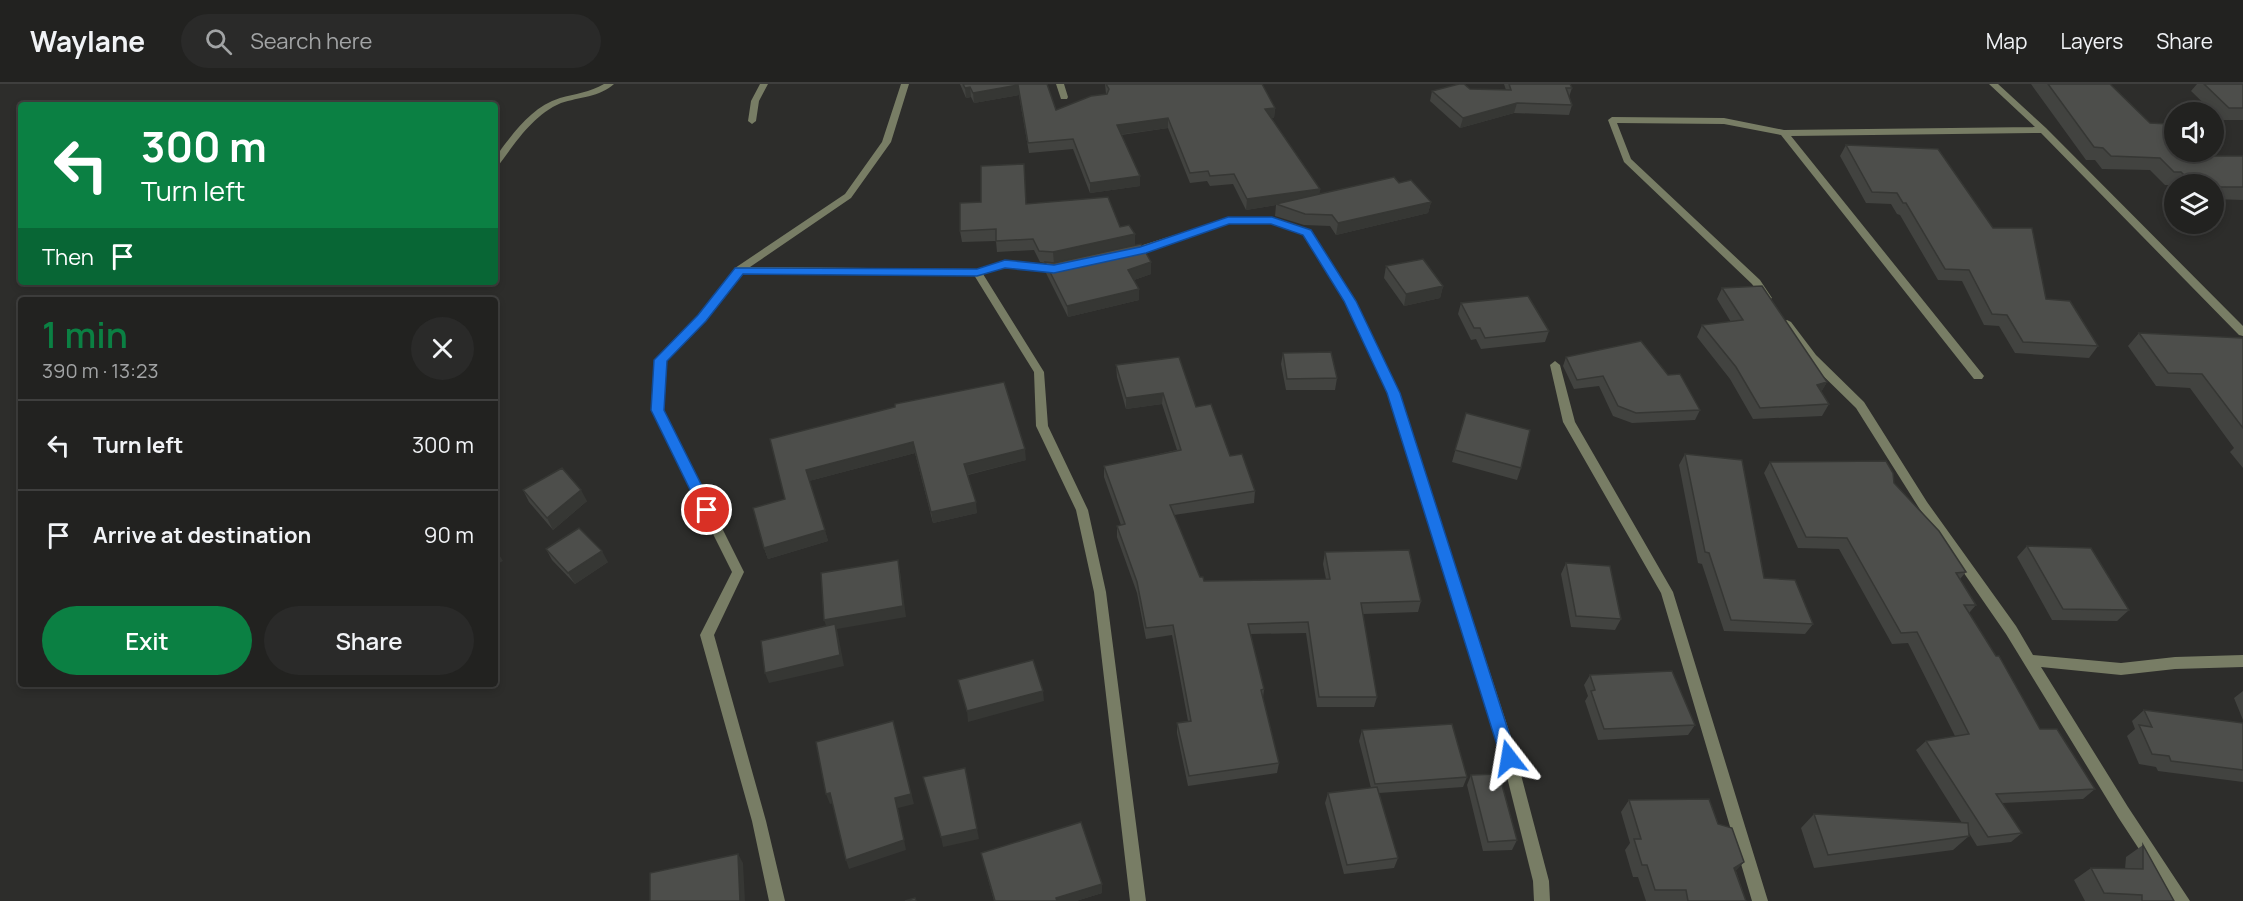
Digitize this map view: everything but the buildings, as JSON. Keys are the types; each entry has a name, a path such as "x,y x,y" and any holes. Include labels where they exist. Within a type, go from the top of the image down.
{"street":[{"path":"498,160 529,121 542,109 598,91 610,84"},
{"path":"752,121 755,101 764,84"},
{"path":"777,901 759,821 707,635 738,572 657,410 661,360 702,318 739,270 848,196 886,142 905,84"},
{"path":"1060,84 1064,97"},
{"path":"1993,84 2043,130 2243,332"},
{"path":"2043,130 1784,133 1724,122 1612,120 1628,160 1755,282 1812,358 1860,405 1923,505 2030,660 2123,813 2182,901"},
{"path":"1784,133 1978,376"},
{"path":"1120,255 1142,250 1228,221 1272,220 1307,232 1350,301 1393,393 1504,737 1541,881 1542,901"},
{"path":"739,270 977,272 1005,264 1054,269 1076,264"},
{"path":"977,272 1039,372 1042,426 1082,510 1100,592 1138,901"},
{"path":"1555,365 1569,422 1667,592 1760,901"},
{"path":"2030,660 2121,669 2175,663 2243,661"}],"route":[{"path":"707,510 657,410 661,360 702,318 739,270 872,273 977,272 1005,264 1054,269 1142,250 1228,221 1272,220 1307,232 1350,301 1393,393 1509,758"}]}
